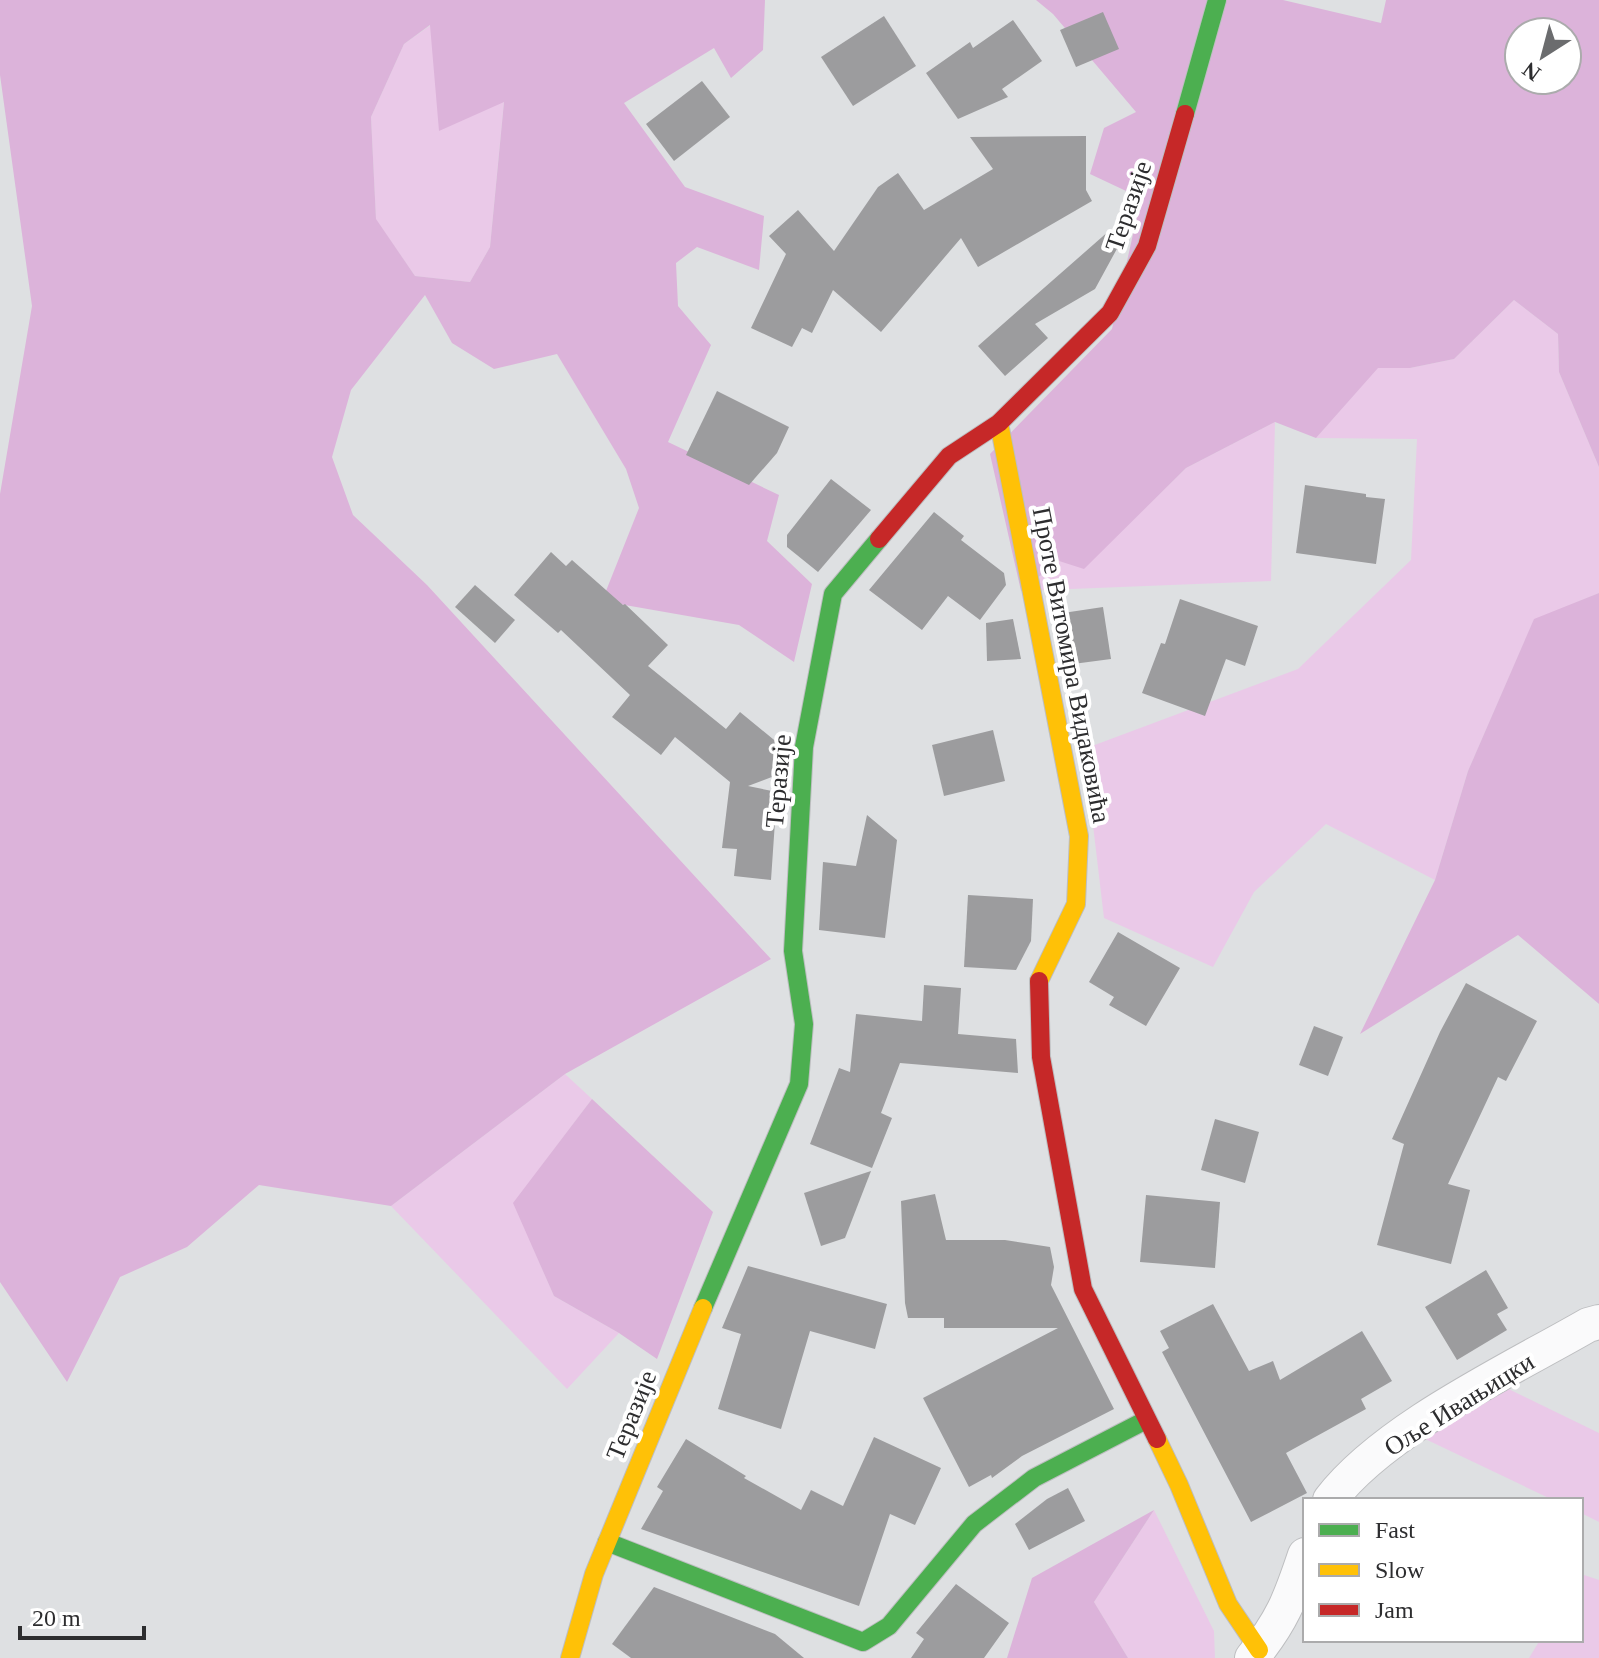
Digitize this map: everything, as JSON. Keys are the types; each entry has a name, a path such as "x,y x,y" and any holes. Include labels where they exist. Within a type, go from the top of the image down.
{"street":[{"name":"Теразије","path":"570,1658 594,1574 799,1084 804,1024 793,951 804,747 833,594 949,456 999,423 1110,313 1147,246 1217,0"},
{"name":"Проте Витомира Видаковића","path":"999,423 1079,836 1076,904 1039,981 1041,1057 1083,1289 1179,1485 1228,1604 1256,1654"},
{"name":"Оље Ивањицки","path":"1331,1498 1364,1464 1426,1418 1588,1325 1599,1322"},
{"path":"607,1542 863,1642 889,1626 974,1524 1034,1478 1146,1420"},
{"path":"1256,1654 1289,1603 1303,1561"}],"shaded area":[{"path":"0,0 765,0 763,50 731,78 714,48 624,103 685,187 764,216 759,270 697,247 676,263 678,306 711,345 668,442 779,495 767,541 812,584 794,662 739,625 602,601 639,508 626,469 557,354 494,369 452,343 425,295 351,390 332,457 353,515 427,585 771,959 565,1074 391,1206 259,1185 187,1247 120,1277 67,1382 0,1282 0,494 32,306 0,75","holes":["430,25 439,131 504,102 490,247 470,282 415,276 376,219 371,117 404,44"]},
{"path":"1036,0 1283,0 1381,23 1386,0 1599,0 1599,467 1559,372 1558,334 1514,300 1454,359 1410,368 1378,368 1316,438 1275,422 1186,468 1084,569 1059,561 1021,591 990,454 1112,329 1141,198 1090,174 1104,128 1136,112 1053,14"},
{"path":"431,25 504,101 490,247 470,282 415,276 376,220 371,117 404,44"},
{"path":"1514,300 1558,334 1559,372 1599,467 1599,593 1534,620 1468,771 1435,880 1326,824 1254,892 1213,967 1104,918 1084,749 1298,669 1411,560 1417,439 1316,438 1378,367 1410,368 1454,359"},
{"path":"1275,422 1271,581 1021,591 1060,561 1084,568 1186,468"},
{"path":"1599,593 1599,1004 1518,935 1360,1034 1435,880 1468,771 1534,619"},
{"path":"565,1074 592,1099 514,1203 554,1296 619,1333 567,1389 391,1206"},
{"path":"592,1099 713,1212 657,1359 554,1296 513,1203"},
{"path":"1494,1382 1599,1433 1599,1522 1583,1514 1583,1498 1549,1498 1421,1437"},
{"path":"1154,1510 1214,1631 1215,1658 1128,1658 1094,1602"},
{"path":"1154,1510 1094,1602 1128,1658 1007,1658 1032,1578"},
{"path":"1583,1575 1599,1580 1599,1658 1529,1658 1539,1642 1583,1642"}],"building":[{"path":"1103,12 1119,49 1076,67 1060,30"},
{"path":"884,16 916,66 853,106 821,57"},
{"path":"1013,20 1042,61 1002,89 1008,97 958,119 926,73 970,42 973,48"},
{"path":"702,81 730,117 674,161 646,124"},
{"path":"1086,136 1086,190 1092,201 978,267 961,238 881,332 833,290 812,333 802,328 792,347 751,328 786,254 769,236 798,210 834,251 878,187 898,173 924,210 993,169 970,137"},
{"path":"1110,230 1119,245 1095,289 1035,324 1048,338 1005,376 978,346"},
{"path":"717,391 789,427 777,453 749,485 686,455"},
{"path":"831,479 871,510 818,572 787,547 787,535"},
{"path":"1305,485 1385,499 1376,564 1296,553"},
{"path":"934,512 964,536 961,540 1004,573 1006,585 980,620 948,596 922,630 869,590"},
{"path":"551,552 566,566 572,560 668,645 648,666 726,729 740,712 779,744 777,775 748,786 777,792 771,880 734,876 737,849 722,848 730,782 675,737 661,755 612,717 630,695 561,630 558,633 514,595"},
{"path":"475,585 515,620 495,643 455,607"},
{"path":"1180,599 1258,626 1245,666 1226,659 1205,716 1142,693 1161,643 1165,644"},
{"path":"1103,607 1111,659 1073,664 1063,613"},
{"path":"1013,619 1021,659 987,661 986,623"},
{"path":"993,730 1005,781 944,796 932,745"},
{"path":"867,815 897,840 885,938 819,930 823,862 856,866"},
{"path":"968,895 1033,899 1031,941 1016,970 964,967"},
{"path":"1118,932 1180,968 1146,1026 1109,1005 1114,997 1089,982"},
{"path":"1466,983 1537,1021 1506,1081 1498,1077 1448,1184 1470,1190 1451,1264 1377,1245 1404,1144 1392,1139 1440,1032"},
{"path":"924,985 961,988 958,1034 1016,1039 1018,1073 900,1063 881,1113 892,1118 872,1168 810,1144 839,1068 850,1072 856,1014 922,1021"},
{"path":"1314,1026 1343,1037 1328,1076 1299,1065"},
{"path":"1215,1119 1259,1132 1245,1183 1201,1170"},
{"path":"871,1171 845,1238 821,1246 804,1193"},
{"path":"935,1194 946,1240 1005,1240 1050,1247 1054,1267 1051,1285 1114,1409 1022,1456 992,1478 991,1475 969,1487 923,1398 1058,1328 944,1328 944,1318 908,1318 901,1201"},
{"path":"1146,1195 1220,1202 1215,1268 1140,1262"},
{"path":"748,1266 887,1304 875,1349 810,1331 781,1429 718,1409 741,1334 722,1328"},
{"path":"1486,1270 1508,1308 1497,1314 1507,1330 1457,1360 1425,1307"},
{"path":"1213,1304 1249,1371 1273,1361 1280,1380 1362,1331 1392,1381 1361,1399 1366,1409 1286,1453 1307,1493 1251,1522 1162,1352 1169,1348 1160,1331"},
{"path":"874,1437 941,1468 915,1525 890,1514 859,1606 641,1529 663,1491 657,1487 686,1439 746,1476 744,1478 801,1510 811,1490 843,1506"},
{"path":"1068,1488 1085,1521 1029,1550 1015,1524 1047,1499"},
{"path":"956,1584 1009,1623 984,1658 911,1658 924,1639 916,1633"},
{"path":"654,1587 775,1634 804,1658 631,1658 612,1644"}],"traffic: fast":[{"path":"1185,114 1217,0"},
{"path":"703,1308 799,1084 804,1024 793,951 804,747 833,594 879,539"},
{"path":"607,1542 863,1642 889,1626 974,1524 1034,1478 1146,1420"}],"traffic: slow":[{"path":"999,423 1079,836 1076,904 1039,981"},
{"path":"570,1658 594,1574 703,1308"},
{"path":"1157,1439 1228,1604 1259,1650"}],"traffic: jam":[{"path":"879,539 949,456 999,423 1110,313 1147,246 1185,114"},
{"path":"1039,981 1041,1057 1083,1289 1157,1439"}]}
